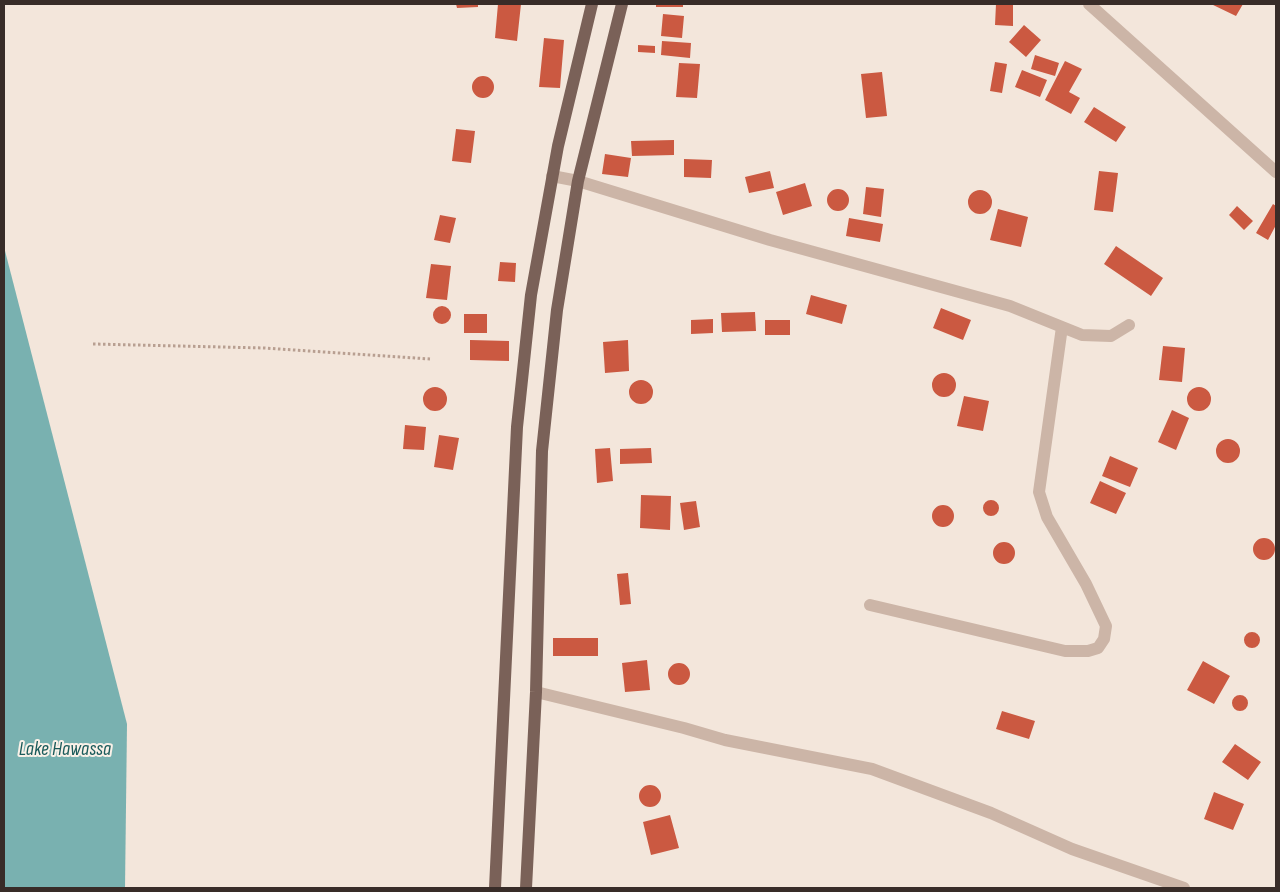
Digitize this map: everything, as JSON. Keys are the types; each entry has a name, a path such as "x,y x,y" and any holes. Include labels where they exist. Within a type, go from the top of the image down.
{"main road":[{"path":"496,888 517,427 531,295 552,176 592,4"},
{"path":"526,888 536,692 542,451 557,310 578,181 622,4"}],"street":[{"path":"1089,4 1276,172"},
{"path":"552,176 578,181 770,240 1010,306 1082,335 1111,336 1129,325"},
{"path":"870,605 1065,651 1088,651 1098,648 1104,639 1106,626 1086,584 1047,517 1039,492 1062,327"},
{"path":"536,692 684,728 725,740 872,769 991,813 1072,849 1184,888"}],"path":[{"path":"93,344 264,348 430,359"}],"water":[{"name":"Lake Hawassa","path":"4,247 127,724 125,888 4,888"}],"building":[{"path":"456,4 478,4 478,7 457,8"},
{"path":"498,4 521,4 517,41 495,38"},
{"path":"656,4 683,4 683,7 656,7"},
{"path":"996,4 1013,4 1013,26 995,25"},
{"path":"1211,4 1243,4 1236,16"},
{"path":"663,14 684,16 682,38 661,36"},
{"path":"1024,25 1041,40 1026,57 1009,42"},
{"path":"544,38 564,40 560,88 539,87"},
{"path":"662,41 691,43 690,58 661,55"},
{"path":"638,45 655,46 655,53 638,52"},
{"path":"1035,55 1059,63 1055,76 1031,69"},
{"path":"1065,61 1082,69 1069,92 1080,98 1071,114 1045,100"},
{"path":"995,62 1007,64 1002,93 990,91"},
{"path":"679,63 700,64 697,98 676,97"},
{"path":"1022,70 1047,80 1040,97 1015,87"},
{"path":"882,72 887,116 866,118 861,74"},
{"path":"483,76 491,79 494,87 491,95 483,98 475,95 472,87 475,79"},
{"path":"1094,107 1126,127 1116,142 1084,122"},
{"path":"456,129 475,131 471,163 452,161"},
{"path":"674,140 674,155 632,156 631,141"},
{"path":"605,154 631,158 628,177 602,174"},
{"path":"684,159 712,160 711,178 684,177"},
{"path":"770,171 774,188 749,193 745,177"},
{"path":"1099,171 1118,173 1113,212 1094,210"},
{"path":"805,183 812,206 783,215 776,192"},
{"path":"866,187 884,189 881,217 863,214"},
{"path":"834,189 842,189 849,196 849,204 842,211 834,211 827,204 827,196"},
{"path":"980,190 988,194 992,202 988,210 980,214 972,210 968,202 972,194"},
{"path":"1273,204 1276,206 1276,225 1268,240 1256,233"},
{"path":"1237,206 1253,221 1244,230 1229,215"},
{"path":"998,209 1028,217 1021,247 990,240"},
{"path":"440,215 456,218 450,243 434,240"},
{"path":"849,218 883,224 880,242 846,236"},
{"path":"1116,246 1163,278 1151,296 1104,264"},
{"path":"500,262 516,263 515,282 498,281"},
{"path":"431,264 451,266 447,300 426,298"},
{"path":"811,295 847,305 842,324 806,314"},
{"path":"442,306 448,309 451,315 448,321 442,324 436,321 433,315 436,309"},
{"path":"941,308 971,320 963,340 933,328"},
{"path":"755,312 756,331 722,332 721,313"},
{"path":"464,314 487,314 487,333 464,333"},
{"path":"713,319 713,333 691,334 691,320"},
{"path":"765,320 790,320 790,335 765,335"},
{"path":"470,340 509,341 509,361 470,360"},
{"path":"628,340 629,371 605,373 603,342"},
{"path":"1163,346 1185,348 1182,382 1159,380"},
{"path":"944,373 952,377 956,385 952,393 944,397 936,393 932,385 936,377"},
{"path":"641,380 649,384 653,392 649,400 641,404 633,400 629,392 633,384"},
{"path":"435,387 444,390 447,399 444,408 435,411 426,408 423,399 426,390"},
{"path":"1199,387 1207,391 1211,399 1207,407 1199,411 1191,407 1187,399 1191,391"},
{"path":"964,396 989,401 983,431 957,426"},
{"path":"1172,410 1189,418 1176,450 1158,442"},
{"path":"405,425 426,427 424,450 403,449"},
{"path":"439,435 459,438 453,470 434,467"},
{"path":"1228,439 1236,443 1240,451 1236,459 1228,463 1220,459 1216,451 1220,443"},
{"path":"610,448 613,481 597,483 595,449"},
{"path":"651,448 652,463 620,464 620,449"},
{"path":"1110,456 1138,468 1130,487 1102,476"},
{"path":"1100,481 1126,493 1116,514 1090,503"},
{"path":"641,495 671,496 670,530 640,528"},
{"path":"988,500 994,500 999,505 997,514 988,516 983,511 983,505"},
{"path":"696,501 700,527 684,530 680,503"},
{"path":"939,505 947,505 954,512 954,520 947,527 939,527 932,520 932,512"},
{"path":"1260,538 1268,538 1275,545 1275,553 1268,560 1260,560 1253,553 1253,545"},
{"path":"1000,542 1008,542 1015,549 1015,557 1008,564 1000,564 993,557 993,549"},
{"path":"628,573 631,604 620,605 617,574"},
{"path":"1249,632 1255,632 1260,637 1258,646 1249,648 1244,643 1244,637"},
{"path":"553,638 598,638 598,656 553,656"},
{"path":"647,660 650,690 625,692 622,663"},
{"path":"1203,661 1230,676 1214,704 1187,690"},
{"path":"675,663 683,663 690,670 690,678 683,685 675,685 668,678 668,670"},
{"path":"1237,695 1243,695 1248,700 1246,709 1237,711 1232,706 1232,700"},
{"path":"1002,711 1035,721 1029,739 996,729"},
{"path":"1235,744 1261,762 1248,780 1222,762"},
{"path":"646,785 654,785 661,792 661,800 654,807 646,807 639,800 639,792"},
{"path":"1214,792 1244,804 1233,830 1204,819"},
{"path":"670,815 679,848 651,855 643,822"}]}
